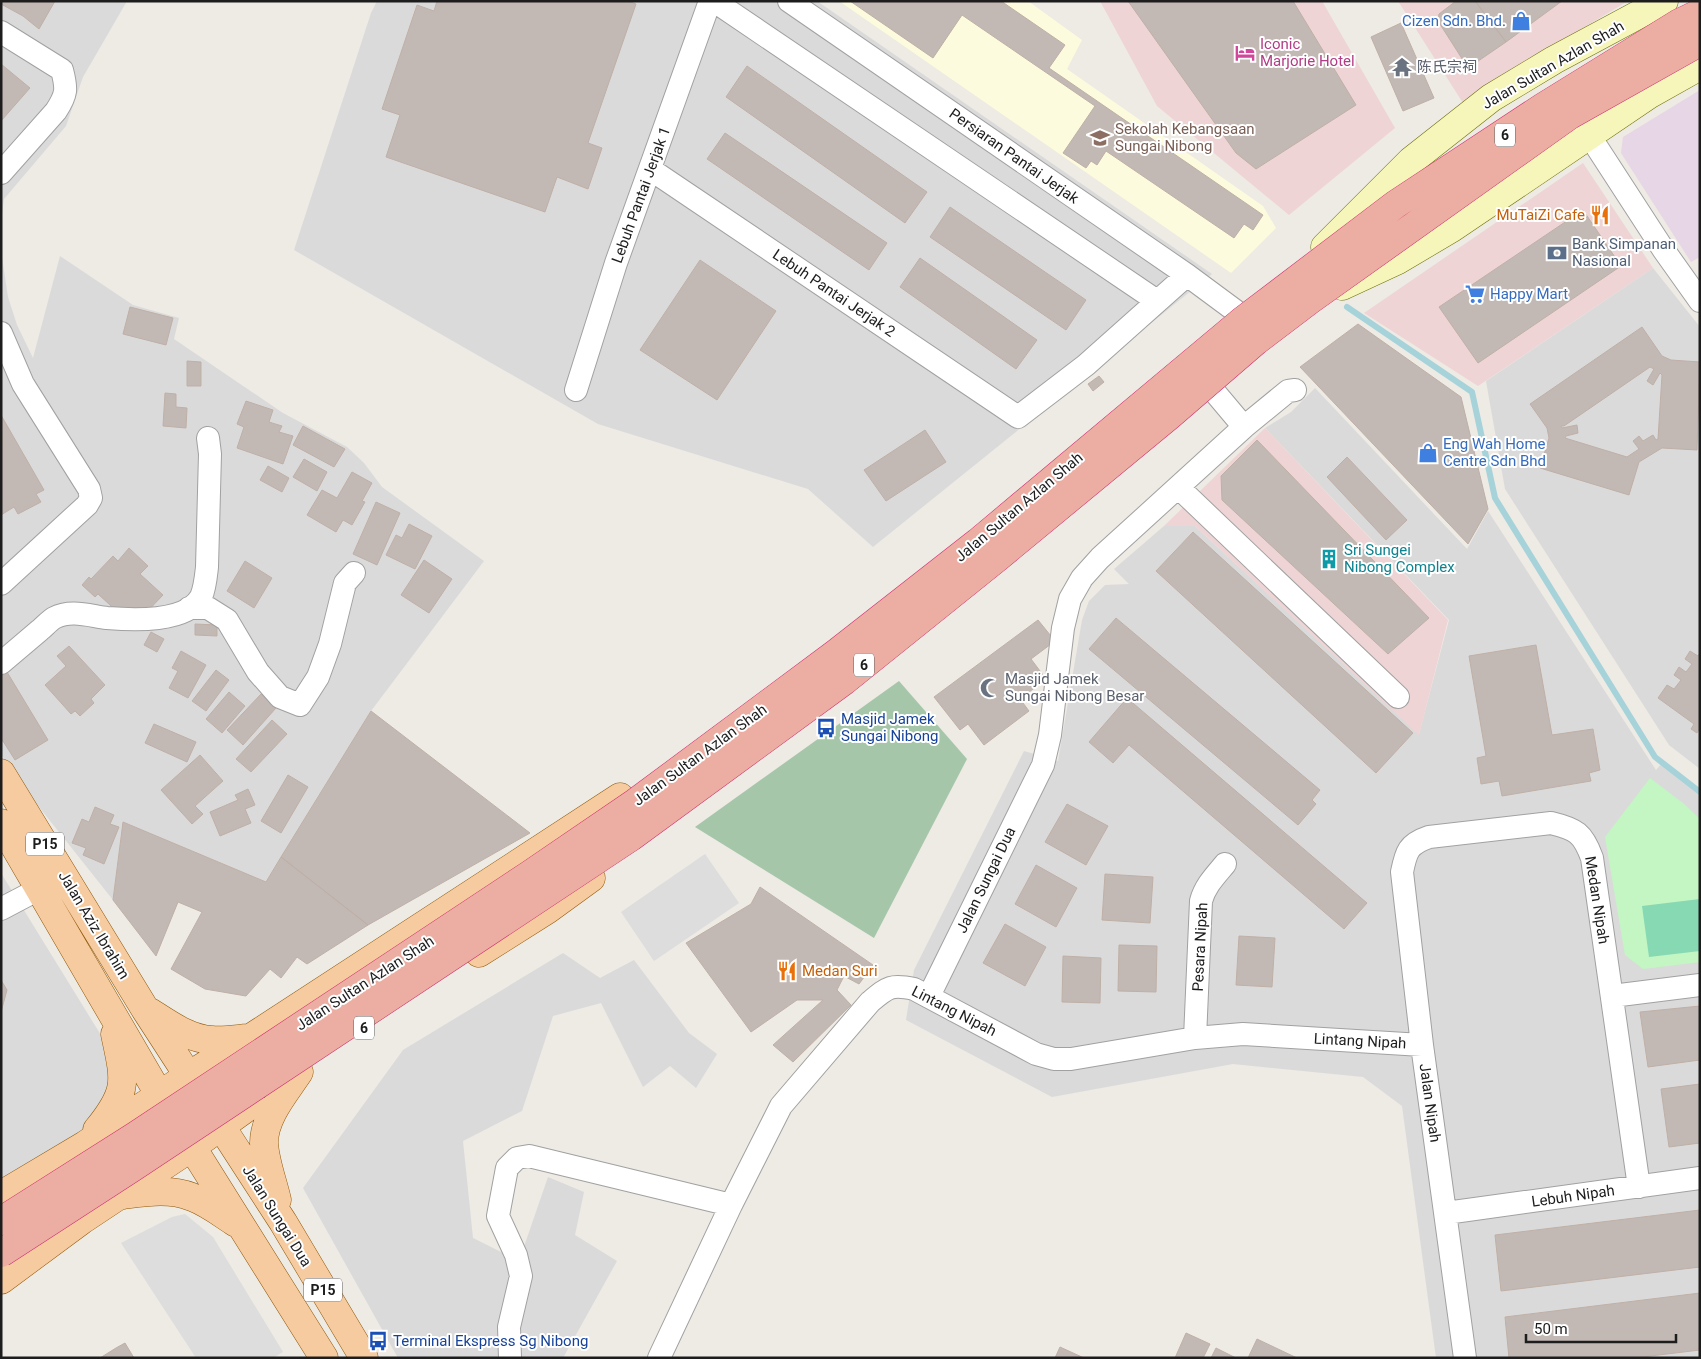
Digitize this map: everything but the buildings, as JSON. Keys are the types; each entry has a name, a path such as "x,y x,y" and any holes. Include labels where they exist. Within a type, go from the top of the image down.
{"highway":[{"name":"Jalan Sultan Azlan Shah","path":"1,1221 135,1136 453,926 636,802 806,677 963,554 1242,321 1396,204 1543,107 1679,23 1700,13"},
{"name":"Jalan Sultan Azlan Shah","path":"1,1253 631,837 844,681 1169,416 1256,341 1302,306 1570,115 1700,42"}],"main road":[{"name":"Jalan Sultan Azlan Shah","path":"1315,257 1411,161 1491,98 1554,60 1662,2"},
{"name":"Jalan Sultan Azlan Shah","path":"1,1196 85,1145 188,1076 252,1037 687,753 825,649 1237,312 1315,257 1388,216 1524,122 1590,82 1700,21"},
{"name":"6","path":"1,1280 82,1220 192,1147 384,1014 547,910 675,818 995,573 1265,344 1337,289 1392,226 1506,146 1622,76 1700,32"},
{"name":"6","path":"1337,289 1398,260 1452,228 1650,94 1700,66"},
{"name":"Jalan Aziz Ibrahim","path":"1,773 188,1076"},
{"name":"Jalan Aziz Ibrahim","path":"1,824 160,1096"},
{"path":"145,1009 176,1028 210,1040 252,1037"},
{"path":"85,1145 110,1114 120,1097 123,1082 122,1070 111,1015"},
{"path":"282,1222 264,1141 272,1114 298,1072"},
{"name":"P15","path":"188,1076 221,1126"},
{"name":"P15","path":"160,1096 324,1358"},
{"name":"Jalan Sungai Dua","path":"221,1126 282,1222 364,1358"},
{"path":"120,1195 156,1191 176,1192 193,1197 242,1227"}],"street":[{"name":"Lebuh Pantai Jerjak 1","path":"576,390 616,263 712,1"},
{"path":"712,1 1157,301 1187,275"},
{"name":"Persiaran Pantai Jerjak","path":"789,1 1187,275 1237,312"},
{"path":"1,32 62,70 66,86 63,100 56,111 1,173"},
{"path":"1589,134 1663,249 1700,301"},
{"name":"Lebuh Pantai Jerjak 2","path":"650,169 1018,417 1086,364 1157,301"},
{"path":"1,333 23,384 88,489 91,498 87,506 1,584"},
{"path":"1212,389 1244,427"},
{"name":"Jalan Sungai Dua","path":"929,996 1043,765 1050,735 1063,628 1070,599 1082,578 1100,558 1244,427 1288,391 1296,390"},
{"path":"1,663 54,618 71,614 84,614 108,618 152,619 175,615 189,608 200,597 205,583 210,454 208,438"},
{"path":"1178,488 1398,696"},
{"path":"189,608 208,608 227,620 258,672 280,697 300,705 318,677 330,644 345,583 354,573"},
{"name":"Medan Nipah","path":"1409,848 1418,840 1429,837 1551,823 1567,827 1580,834 1592,858 1639,1187"},
{"name":"Jalan Nipah","path":"1409,848 1402,872 1422,1045 1465,1358"},
{"name":"Pesara Nipah","path":"1195,1038 1201,901 1207,886 1224,864"},
{"path":"2,905 38,890"},
{"name":"Lintang Nipah","path":"659,1358 731,1205 781,1106 870,1002 882,992 897,985 914,989 929,996 1036,1054 1054,1059 1090,1057 1195,1038 1244,1034 1422,1045"},
{"path":"1612,996 1700,985"},
{"path":"510,1358 509,1327 521,1276 516,1255 498,1216 507,1168 517,1158 528,1156 731,1205"},
{"name":"Lebuh Nipah","path":"1446,1213 1700,1178"}],"shaded area":[{"path":"1,1 127,1 83,77 66,126 4,199 1,221"},
{"path":"377,1 817,1 1212,274 873,547 808,489 598,424 294,250 371,13"},
{"name":"Sekolah Kebangsaan Sungai Nibong","path":"839,1 1028,1 1082,40 1067,69 1263,206 1276,228 1231,273"},
{"path":"1100,1 1322,1 1395,128 1289,215 1157,106"},
{"path":"1398,1 1628,1 1523,64 1463,103"},
{"path":"1700,90 1700,257 1691,262 1621,153 1623,137"},
{"path":"1583,163 1653,268 1478,386 1364,313"},
{"path":"1,251 8,297 17,325 33,358 60,256 133,305 179,318 174,339 283,413 347,447 364,463 382,487 484,561 371,711 266,882 123,822 113,900 16,778 1,754"},
{"path":"1653,268 1700,327 1700,769 1669,745 1505,489 1486,381"},
{"path":"1315,388 1467,549 1488,511 1656,770 1662,763 1700,792 1700,1358 1436,1358 1402,1106 1363,1077 1233,1064 1052,1097 906,1020 914,970 1024,751 1058,761 1082,620 1089,601 1105,585 1129,584 1114,569 1164,526 1195,526 1419,734 1449,620 1265,428 1291,412"},
{"path":"1265,428 1448,620 1419,735 1195,526 1164,526"},
{"path":"705,854 739,903 654,961 621,912"},
{"path":"1,873 157,1126 1,1225"},
{"path":"563,953 600,978 634,960 689,1033 717,1054 696,1088 670,1066 643,1087 601,1003 553,1016 522,1111 463,1141 473,1238 519,1261 548,1177 584,1192 575,1235 617,1261 563,1358 398,1358 303,1188 403,1050"},
{"path":"185,1214 213,1237 283,1352 273,1358 196,1358 121,1243 172,1217"}],"green space":[{"path":"899,681 967,759 874,938 695,827"},
{"path":"1650,778 1683,803 1700,819 1700,962 1643,969 1625,955 1605,837"},
{"path":"1700,899 1700,951 1649,957 1642,906"}],"waterway":[{"path":"1347,307 1472,392 1495,498 1655,757 1700,792"}],"place":[{"name":"Cizen Sdn. Bhd.","path":"1521,21"},
{"name":"Iconic Marjorie Hotel","path":"1245,53"},
{"name":"陈氏宗祠","path":"1402,67"},
{"name":"Sekolah Kebangsaan Sungai Nibong","path":"1100,138"},
{"name":"MuTaiZi Cafe","path":"1600,215"},
{"name":"Bank Simpanan Nasional","path":"1557,253"},
{"name":"Happy Mart","path":"1475,294"},
{"name":"Eng Wah Home Centre Sdn Bhd","path":"1428,453"},
{"name":"Sri Sungei Nibong Complex","path":"1329,559"},
{"name":"Masjid Jamek Sungai Nibong Besar","path":"990,688"},
{"name":"Masjid Jamek Sungai Nibong","path":"826,728"},
{"name":"Medan Suri","path":"787,971"},
{"name":"Terminal Ekspress Sg Nibong","path":"378,1341"}]}
